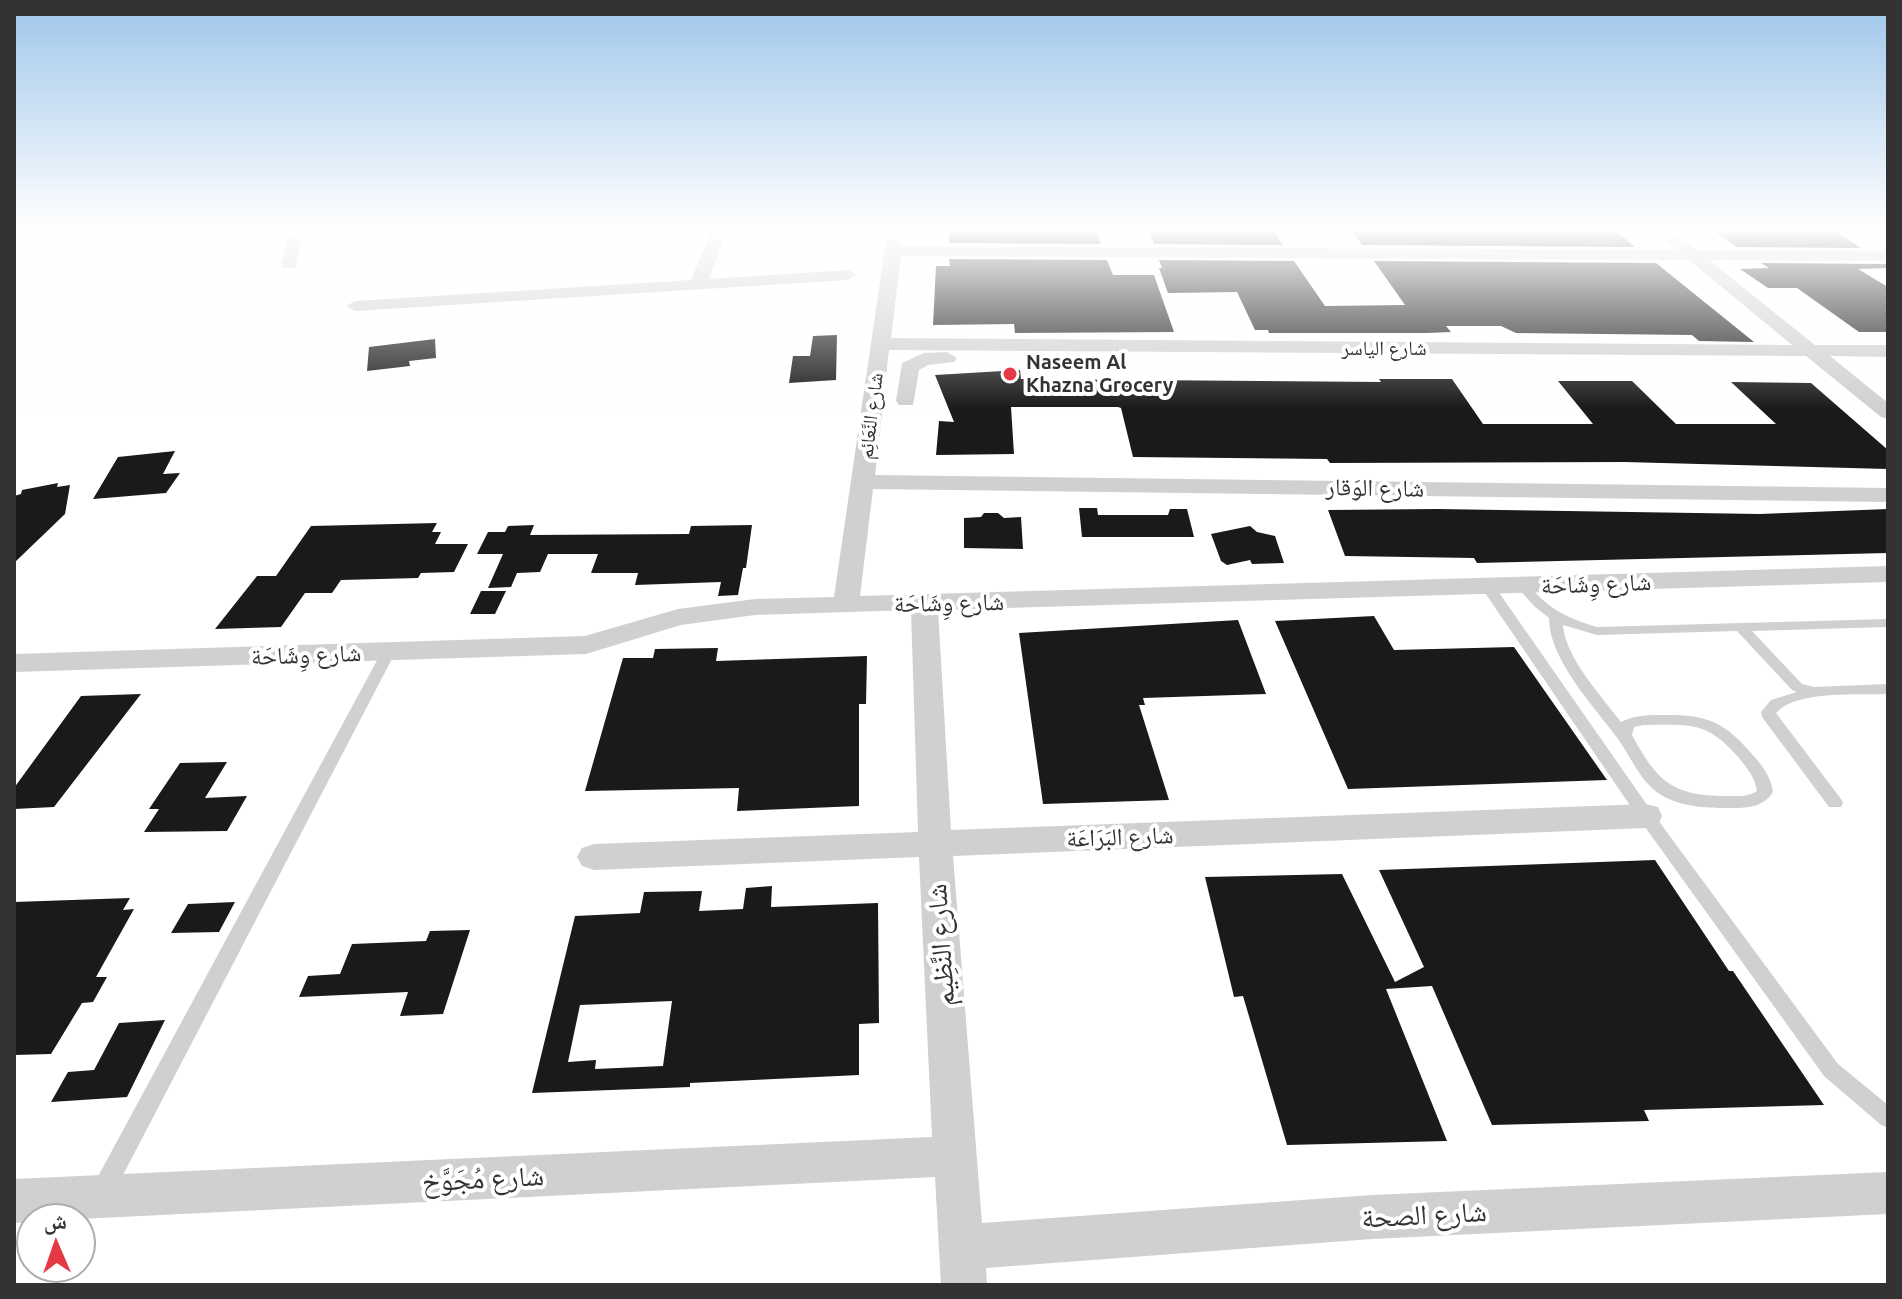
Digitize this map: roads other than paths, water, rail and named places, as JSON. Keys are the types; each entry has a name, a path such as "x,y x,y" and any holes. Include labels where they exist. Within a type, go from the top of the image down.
{"street":[{"path":"355,306 642,288"},
{"name":"شارع النَّعَائِم","path":"846,605 888,288"},
{"path":"1733,288 1888,413"},
{"name":"شارع الياسر","path":"880,344 1888,351"},
{"path":"906,401 908,370 912,363 931,358 996,357 1006,353 1008,345"},
{"name":"شارع الوَقار","path":"863,482 1888,495"},
{"name":"شارع وِشَاحَة","path":"14,663 586,645 678,617 755,607 1888,574"},
{"name":"شارع النَّظِيم","path":"924,604 934,844 953,1156 963,1266"},
{"name":"شارع البَرَاعَة","path":"594,857 1646,816"},
{"name":"شارع مُجَوَّخ","path":"14,1201 953,1156"},
{"name":"شارع الصحة","path":"963,1266 1372,1217 1888,1193"}],"lane":[{"path":"1523,586 1543,609 1556,618 1597,631 1888,623"},
{"path":"1488,587 1646,816 1831,1070 1888,1118"},
{"path":"1556,618 1555,629 1562,648 1655,783 1683,800 1704,803 1746,802 1762,797 1765,792 1761,776 1731,738 1707,722 1634,721 1625,729 1628,742"},
{"path":"1741,628 1790,683 1813,692"},
{"path":"99,1197 388,653"},
{"path":"1835,803 1768,712 1776,703 1813,692 1888,689"}],"place":[{"name":"Naseem Al Khazna Grocery","path":"1010,374"}]}
